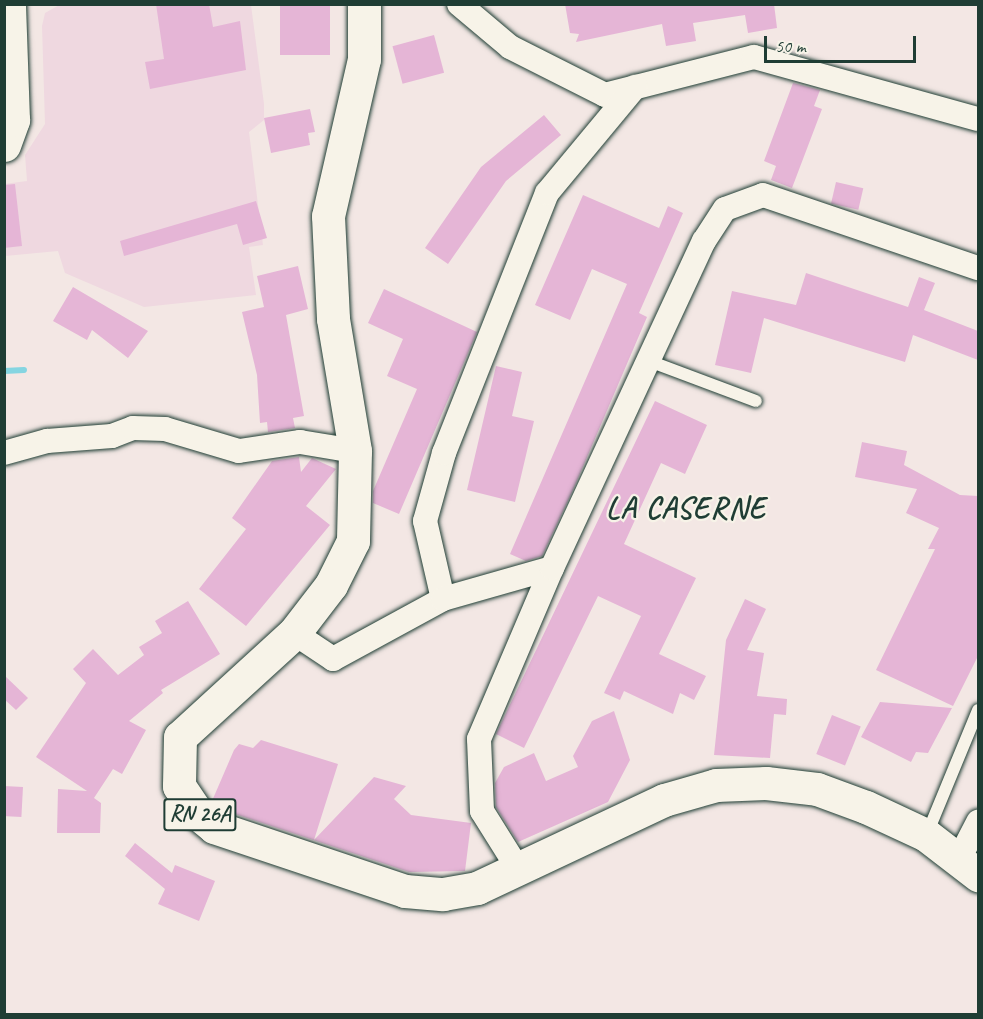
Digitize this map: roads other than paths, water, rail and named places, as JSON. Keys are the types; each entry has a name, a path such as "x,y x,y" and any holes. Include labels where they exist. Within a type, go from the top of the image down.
{"main road":[{"path":"4,145 13,120 9,4"},
{"name":"RN 26A","path":"364,4 364,59 328,216 333,319 355,451 353,541 331,585 294,633 180,737 179,786 197,813 214,827 405,891 442,894 477,888 517,867 664,800 716,785 817,789 927,835 969,867"}],"street":[{"path":"459,4 510,47 605,95 754,57 978,118"},
{"path":"443,599 425,521 444,453 547,193 635,87"},
{"path":"517,867 482,811 479,739 552,568 704,241 725,209 763,195 978,268"},
{"path":"4,453 47,441 112,436 133,428 165,429 239,451 300,442 355,451"},
{"path":"294,633 333,659 443,599 552,568"},
{"path":"969,867 978,822"}],"lane":[{"path":"649,361 756,402"},
{"path":"927,835 978,710"}],"waterway":[{"path":"4,371 24,370"}],"district":[{"name":"LA CASERNE","path":"686,508"}]}
